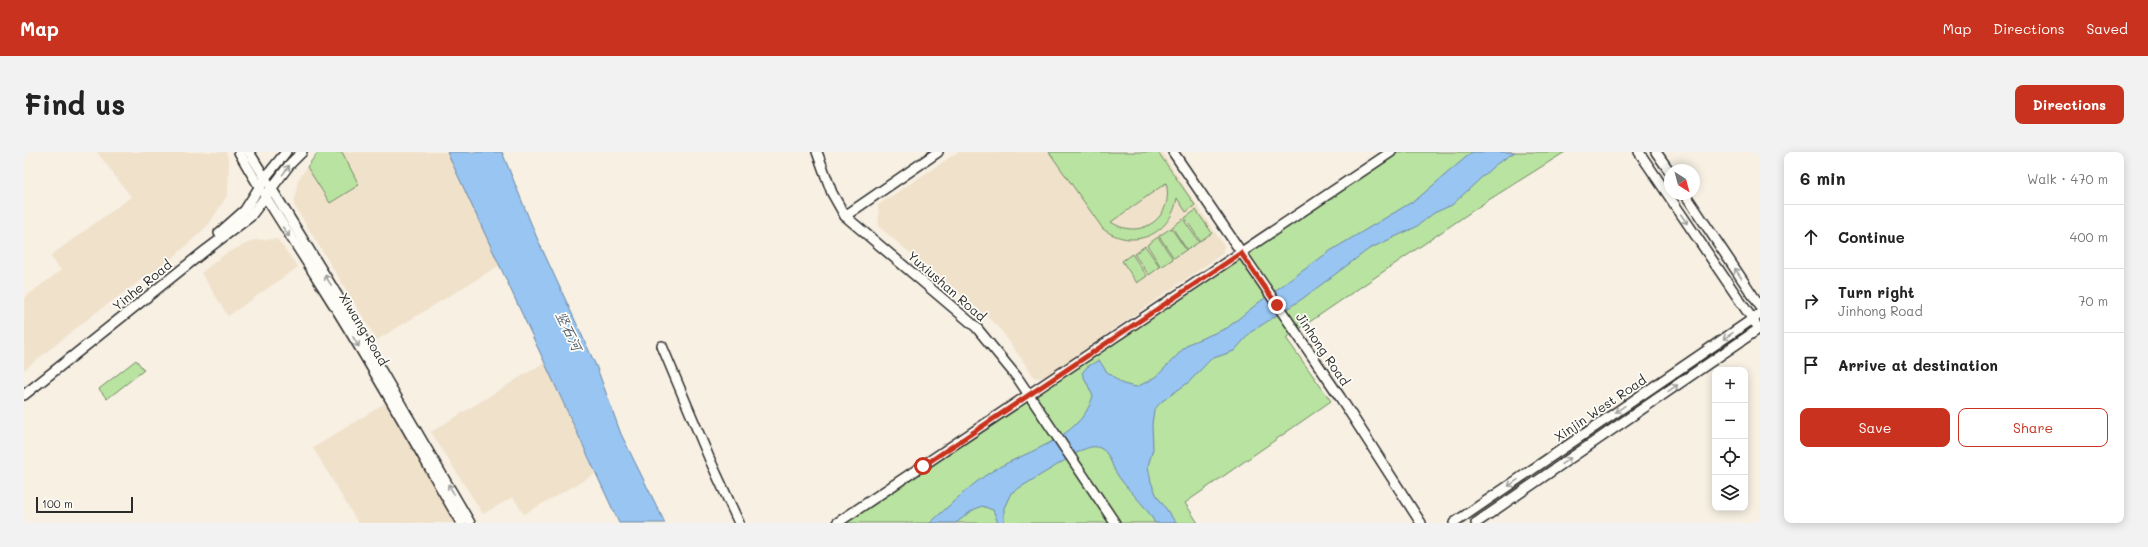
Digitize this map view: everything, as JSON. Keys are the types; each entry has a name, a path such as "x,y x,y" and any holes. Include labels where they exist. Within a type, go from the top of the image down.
{"main road":[{"name":"Xiwang Road","path":"239,152 259,188 361,350 461,523"},
{"name":"Xiwang Road","path":"249,152 271,190 338,295 470,523"},
{"name":"Yinhe Road","path":"24,389 224,229 245,210 265,178 286,152"},
{"name":"Yinhe Road","path":"24,395 250,217 266,199 290,164 302,152"},
{"name":"Yuxiushan Road","path":"816,152 832,193 845,216 976,327 1030,396 1115,523"},
{"path":"845,216 938,152"},
{"name":"Jinhong Road","path":"1174,152 1340,397 1421,523"},
{"path":"837,523 1030,396 1391,152"},
{"path":"1639,152 1756,317 1759,330"},
{"path":"1656,152 1664,164"},
{"path":"1689,200 1760,306"},
{"name":"Xinjin West Road","path":"1454,523 1756,317"},
{"name":"Xinjin West Road","path":"1476,523 1759,330"},
{"path":"662,346 710,460 739,523"}],"shaded area":[{"path":"97,152 226,152 229,162 228,194 209,224 175,256 94,314 24,370 24,298 61,270 50,256 131,197"},
{"path":"318,152 447,152 500,265 377,340 294,205 298,180"},
{"path":"958,152 1162,152 1224,246 1222,254 1045,377 1035,378 998,326 879,227 878,205"},
{"path":"277,239 298,267 228,316 201,273 225,254 254,240"},
{"path":"545,362 595,474 524,514 513,497 483,514 431,432"},
{"path":"387,402 457,523 358,523 313,448"}],"green space":[{"path":"318,152 342,152 359,185 330,203 307,167"},
{"path":"1049,152 1158,152 1195,205 1186,212 1177,198 1173,211 1167,222 1159,230 1149,236 1138,239 1126,239 1115,236 1103,229","holes":["1166,183 1167,195 1165,206 1160,215 1153,222 1144,227 1134,229 1122,227 1111,222"]},
{"path":"1391,152 1565,152 1487,201 1286,338 1331,401 1185,503 1198,523 837,523"},
{"path":"1196,210 1212,233 1200,241 1185,218"},
{"path":"1183,219 1199,242 1187,250 1172,227"},
{"path":"1171,228 1186,250 1174,258 1159,236"},
{"path":"1158,237 1173,259 1161,267 1147,245"},
{"path":"1145,246 1160,267 1149,275 1134,254"},
{"path":"1132,254 1147,276 1137,283 1122,261"},
{"path":"136,360 144,370 107,399 99,389"}],"water":[{"name":"竖石河","path":"447,152 502,152 537,238 597,368 621,434 665,523 619,523"},
{"path":"1472,152 1515,152 1495,165 1452,205 1434,213 1416,227 1369,249 1302,299 1251,332 1234,351 1211,359 1189,382 1161,402 1154,410 1152,424 1153,449 1148,466 1151,482 1157,496 1176,523 1155,523 1146,509 1119,478 1106,452 1100,448 1091,447 1082,450 1011,493 1004,508 1004,523 998,523 993,510 982,506 973,510 956,523 930,523 964,492 986,475 1048,444 1063,435 1076,424 1086,412 1093,396 1082,373 1087,367 1099,360 1106,371 1123,384 1136,387 1149,381 1159,374 1188,344 1227,328 1258,303 1330,251 1417,199"}],"route":[{"path":"923,466 1030,396 1241,253 1277,305"}]}
